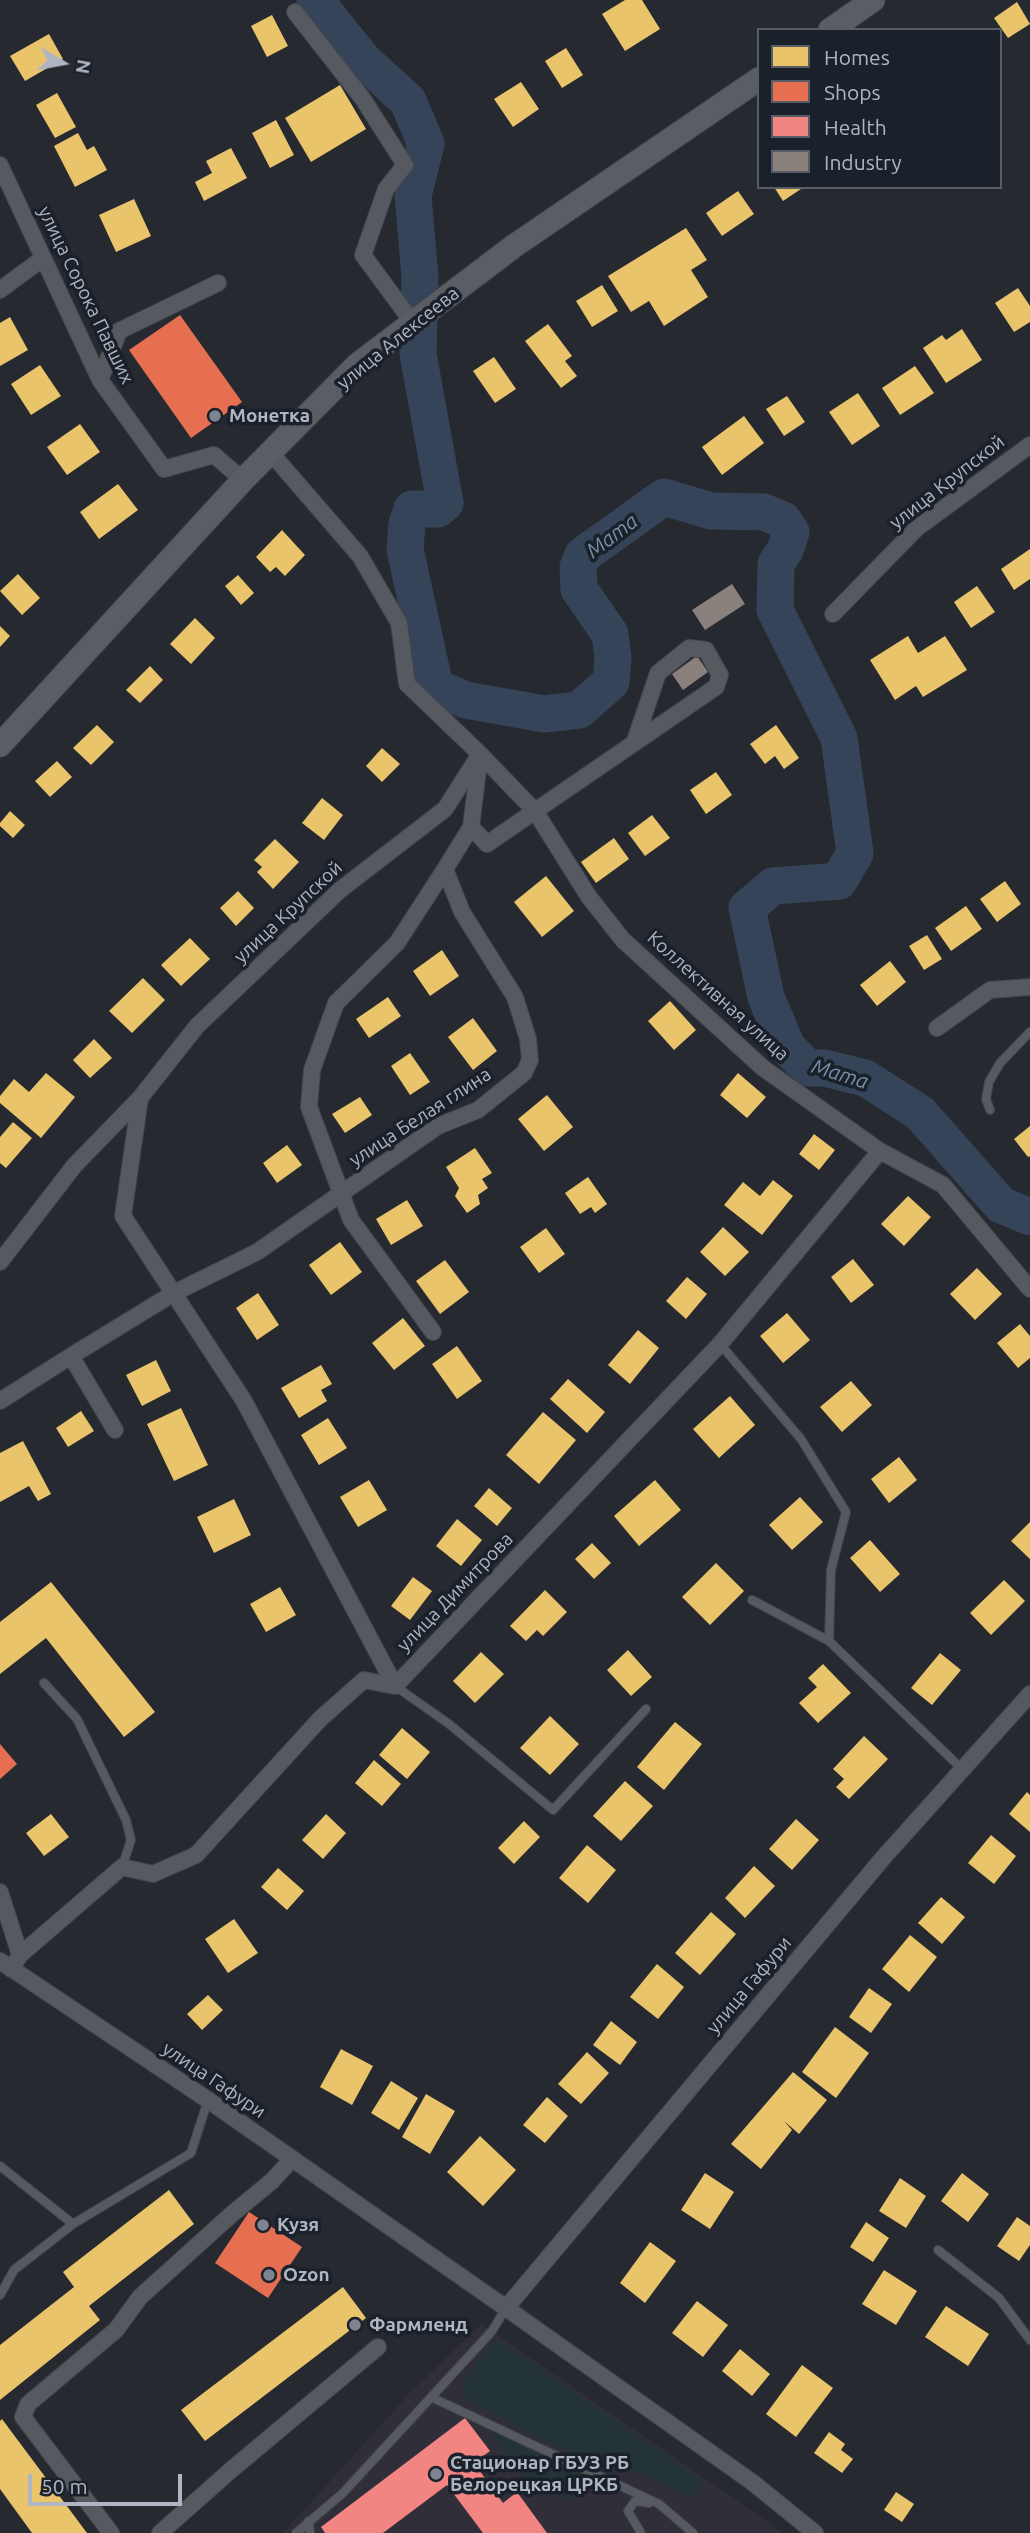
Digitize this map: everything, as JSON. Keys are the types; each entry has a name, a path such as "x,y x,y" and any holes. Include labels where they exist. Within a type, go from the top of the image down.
{"main road":[{"path":"833,28 873,0"},
{"name":"улица Алексеева","path":"0,745 243,480 357,365 514,246 757,80"}],"street":[{"path":"295,12 363,99 405,165 386,189 363,255 406,328"},
{"name":"улица Сорока Павших","path":"0,165 100,380 164,469 214,455 243,480"},
{"path":"0,290 42,258"},
{"path":"100,380 119,331 218,283"},
{"name":"улица Крупской","path":"833,614 917,528 1030,445"},
{"path":"271,453 360,556 399,623 407,684 535,811"},
{"path":"471,827 487,844 716,687 720,675 706,650 689,648 658,673 635,741"},
{"path":"433,1332 351,1220 309,1107 312,1070 336,1003 397,943 471,827 480,754"},
{"name":"улица Крупской","path":"0,1262 74,1166 140,1098 197,1027 340,890 444,809 480,754"},
{"name":"Коллективная улица","path":"535,811 589,897 623,940 764,1068 880,1152 943,1185 1030,1289"},
{"name":"улица Белая глина","path":"0,1401 174,1293 257,1252 438,1126 478,1110 524,1073 530,1060 528,1039 515,997 462,912 445,869"},
{"path":"937,1028 990,990 1030,987"},
{"path":"140,1098 123,1216 244,1401 395,1686"},
{"name":"улица Димитрова","path":"395,1686 720,1344 880,1152"},
{"path":"71,1356 115,1430"},
{"path":"5,1965 122,1867 153,1874 196,1855 320,1719 364,1680 395,1686"},
{"name":"улица Гафури","path":"506,2308 883,1858 1030,1694"},
{"path":"0,1892 20,1955"},
{"name":"улица Гафури","path":"5,1965 208,2100 506,2308 752,2482 815,2533"},
{"path":"111,2533 23,2417 28,2404 116,2330 140,2297 272,2181 292,2159"},
{"path":"159,2533 230,2470 379,2347"}],"lane":[{"path":"990,1110 986,1099 989,1082 1000,1063 1030,1032"},
{"path":"720,1344 801,1439 846,1512 831,1570 829,1641"},
{"path":"752,1600 829,1641 962,1769"},
{"path":"44,1683 77,1719 126,1820 131,1840 122,1867"},
{"path":"395,1686 449,1724 553,1810 646,1709"},
{"path":"0,2295 14,2270 73,2224 191,2153 208,2100"},
{"path":"0,2166 73,2224"},
{"path":"938,2250 999,2298 1030,2340"},
{"path":"296,2533 343,2493 492,2331 506,2308"},
{"path":"431,2397 659,2504 693,2533"},
{"path":"641,2533 628,2511 635,2501 659,2504"},
{"path":"309,2521 310,2533"}],"shaded area":[{"path":"481,2324 780,2533 283,2533 408,2395"},
{"path":"497,2339 704,2481 693,2499 640,2472 610,2473 472,2403 465,2396 462,2387 468,2374"},
{"path":"503,2430 588,2475 586,2488 573,2499 564,2499 530,2485 492,2435"}],"building: Homes":[{"path":"625,0 642,0 660,29 625,51 602,14"},
{"path":"1017,2 1030,24 1008,38 994,18"},
{"path":"272,15 288,46 267,57 251,26"},
{"path":"49,34 63,59 25,81 10,56"},
{"path":"566,48 583,75 562,88 545,61"},
{"path":"521,82 539,109 513,127 494,99"},
{"path":"340,85 366,129 311,162 285,118"},
{"path":"57,93 76,127 55,138 36,105"},
{"path":"276,120 294,155 270,168 252,133"},
{"path":"78,133 87,150 94,146 107,170 75,187 54,146"},
{"path":"231,148 247,178 204,201 195,182 212,173 206,161"},
{"path":"775,189 801,189 783,201"},
{"path":"738,191 754,214 722,236 706,213"},
{"path":"134,199 151,236 116,252 99,215"},
{"path":"686,228 707,260 691,270 708,297 664,326 649,301 631,312 608,276"},
{"path":"602,285 618,311 592,327 576,301"},
{"path":"1018,288 1030,306 1030,322 1014,332 995,303"},
{"path":"10,317 28,350 0,366 0,323"},
{"path":"548,324 572,356 565,361 577,376 561,388 525,341"},
{"path":"962,329 982,360 946,383 923,348 942,335 946,340"},
{"path":"494,357 516,389 495,403 473,371"},
{"path":"40,365 61,396 31,415 11,384"},
{"path":"915,366 934,393 900,415 882,388"},
{"path":"858,393 880,426 852,445 829,412"},
{"path":"787,396 805,422 784,436 766,409"},
{"path":"744,416 764,443 722,475 702,447"},
{"path":"80,424 100,452 67,475 47,447"},
{"path":"118,484 138,510 99,539 80,512"},
{"path":"282,530 305,555 285,576 276,567 270,572 256,557"},
{"path":"1030,549 1030,579 1014,590 1001,569"},
{"path":"18,574 40,598 22,615 0,591"},
{"path":"238,575 254,593 241,605 225,586"},
{"path":"977,586 995,612 971,628 954,602"},
{"path":"195,618 215,638 191,664 170,644"},
{"path":"0,626 10,636 0,647"},
{"path":"908,636 918,653 945,636 967,670 923,697 916,686 895,700 870,660"},
{"path":"150,666 163,680 140,703 126,690"},
{"path":"97,725 114,742 91,765 73,748"},
{"path":"776,725 799,758 784,769 775,756 765,764 750,744"},
{"path":"382,748 400,764 382,782 366,766"},
{"path":"57,761 72,777 50,797 35,781"},
{"path":"716,772 732,795 706,814 690,790"},
{"path":"322,798 343,815 324,840 302,823"},
{"path":"10,811 25,825 13,838 0,826"},
{"path":"652,815 670,838 645,856 628,833"},
{"path":"614,838 629,859 596,883 581,862"},
{"path":"275,839 299,862 273,889 257,872 262,867 254,860"},
{"path":"546,876 574,911 542,937 514,902"},
{"path":"1005,881 1021,904 997,922 980,899"},
{"path":"238,891 254,908 236,926 220,908"},
{"path":"966,906 982,929 951,951 935,928"},
{"path":"927,935 942,959 924,970 909,946"},
{"path":"190,938 210,959 181,986 161,965"},
{"path":"442,950 459,976 430,996 413,971"},
{"path":"890,961 906,982 877,1006 860,985"},
{"path":"143,978 165,1000 132,1033 109,1011"},
{"path":"388,997 401,1016 369,1038 356,1019"},
{"path":"670,1001 696,1030 674,1050 648,1021"},
{"path":"473,1018 497,1051 473,1070 448,1037"},
{"path":"94,1039 112,1058 90,1078 73,1060"},
{"path":"410,1053 430,1082 410,1095 391,1066"},
{"path":"46,1073 75,1097 41,1138 0,1103 0,1096 14,1079 29,1092"},
{"path":"738,1073 766,1097 747,1118 720,1095"},
{"path":"547,1095 573,1127 544,1151 518,1119"},
{"path":"360,1097 372,1115 345,1133 332,1114"},
{"path":"13,1122 32,1138 6,1168 0,1163 0,1137"},
{"path":"1030,1126 1030,1156 1028,1157 1014,1139"},
{"path":"814,1134 835,1150 819,1170 799,1154"},
{"path":"287,1145 302,1165 277,1183 263,1163"},
{"path":"475,1148 492,1173 482,1179 488,1188 478,1195 480,1204 467,1213 455,1196 459,1188 446,1167"},
{"path":"588,1177 607,1204 595,1213 591,1207 580,1214 565,1193"},
{"path":"773,1180 793,1196 762,1235 724,1205 743,1182 760,1196"},
{"path":"908,1196 931,1217 904,1246 881,1224"},
{"path":"407,1200 423,1226 391,1245 376,1219"},
{"path":"723,1227 749,1252 725,1276 700,1252"},
{"path":"546,1228 565,1254 539,1273 520,1247"},
{"path":"340,1242 362,1272 331,1295 309,1265"},
{"path":"853,1259 874,1285 851,1303 831,1277"},
{"path":"445,1260 469,1292 440,1314 416,1281"},
{"path":"977,1268 1002,1294 975,1320 950,1294"},
{"path":"687,1277 707,1294 686,1319 666,1301"},
{"path":"258,1293 279,1325 257,1340 236,1308"},
{"path":"787,1313 810,1340 783,1363 760,1336"},
{"path":"403,1318 425,1346 394,1370 372,1343"},
{"path":"1020,1324 1030,1336 1030,1358 1018,1368 997,1343"},
{"path":"638,1330 659,1348 630,1384 608,1365"},
{"path":"457,1346 482,1381 457,1399 432,1364"},
{"path":"156,1360 171,1391 142,1406 126,1375"},
{"path":"321,1365 332,1384 321,1390 327,1401 299,1418 281,1388"},
{"path":"568,1379 605,1412 587,1433 550,1399"},
{"path":"851,1381 872,1405 842,1432 820,1407"},
{"path":"730,1396 755,1425 719,1458 693,1429"},
{"path":"181,1408 208,1465 174,1481 147,1424"},
{"path":"81,1411 94,1431 68,1447 56,1428"},
{"path":"543,1412 576,1440 539,1484 506,1455"},
{"path":"328,1418 347,1448 319,1465 301,1435"},
{"path":"23,1441 51,1494 38,1501 29,1486 0,1502 0,1453"},
{"path":"899,1457 917,1480 889,1503 871,1479"},
{"path":"369,1480 387,1510 358,1527 340,1497"},
{"path":"655,1480 681,1510 639,1546 614,1516"},
{"path":"489,1488 512,1508 497,1526 474,1506"},
{"path":"800,1497 823,1522 792,1550 769,1525"},
{"path":"234,1499 251,1535 214,1553 197,1517"},
{"path":"457,1519 482,1540 461,1566 436,1546"},
{"path":"1030,1522 1030,1559 1011,1541"},
{"path":"870,1540 900,1574 880,1592 850,1558"},
{"path":"592,1543 611,1563 594,1579 575,1559"},
{"path":"716,1563 744,1591 710,1625 682,1597"},
{"path":"413,1577 432,1591 410,1620 391,1606"},
{"path":"1004,1580 1025,1601 991,1635 970,1613"},
{"path":"51,1582 155,1712 124,1737 46,1638 0,1674 0,1622"},
{"path":"280,1587 296,1615 266,1632 250,1604"},
{"path":"545,1590 567,1612 543,1636 537,1630 526,1641 510,1626"},
{"path":"628,1650 652,1677 631,1696 607,1670"},
{"path":"481,1652 504,1674 475,1703 453,1681"},
{"path":"940,1653 961,1670 932,1705 911,1688"},
{"path":"823,1664 851,1693 818,1723 799,1703 817,1687 808,1678"},
{"path":"550,1716 579,1744 550,1775 520,1748"},
{"path":"675,1722 702,1744 664,1790 637,1767"},
{"path":"402,1728 430,1752 407,1779 379,1755"},
{"path":"864,1736 888,1759 849,1799 836,1787 844,1779 833,1769"},
{"path":"374,1760 401,1784 382,1806 355,1783"},
{"path":"625,1781 653,1806 621,1841 593,1816"},
{"path":"1027,1792 1030,1795 1030,1832 1009,1814"},
{"path":"51,1814 69,1837 44,1856 26,1833"},
{"path":"326,1814 346,1833 323,1859 302,1840"},
{"path":"796,1819 819,1840 792,1870 769,1849"},
{"path":"524,1821 540,1837 514,1864 498,1848"},
{"path":"991,1835 1016,1856 994,1884 968,1863"},
{"path":"587,1845 616,1870 588,1903 559,1878"},
{"path":"754,1866 775,1886 745,1918 725,1898"},
{"path":"278,1868 304,1891 287,1910 261,1887"},
{"path":"941,1897 965,1917 942,1944 918,1923"},
{"path":"711,1912 736,1934 700,1975 675,1953"},
{"path":"234,1919 258,1953 228,1973 205,1939"},
{"path":"910,1935 937,1957 909,1992 882,1969"},
{"path":"657,1964 684,1987 658,2019 630,1997"},
{"path":"869,1988 892,2004 871,2033 849,2017"},
{"path":"208,1995 223,2010 202,2030 187,2014"},
{"path":"611,2021 637,2042 620,2065 593,2045"},
{"path":"835,2027 869,2053 836,2098 802,2072"},
{"path":"341,2049 373,2066 352,2105 320,2087"},
{"path":"587,2052 609,2073 581,2104 558,2084"},
{"path":"793,2072 827,2100 799,2134 784,2121 792,2130 761,2169 731,2144"},
{"path":"391,2081 418,2098 399,2130 371,2113"},
{"path":"426,2094 455,2111 430,2154 402,2137"},
{"path":"547,2097 568,2116 545,2143 523,2125"},
{"path":"480,2136 516,2170 483,2206 447,2172"},
{"path":"705,2173 734,2192 710,2229 681,2210"},
{"path":"962,2173 989,2194 968,2222 941,2201"},
{"path":"900,2178 926,2196 906,2228 879,2211"},
{"path":"169,2190 194,2224 89,2306 100,2320 0,2400 0,2345 74,2287 63,2272"},
{"path":"1017,2217 1030,2226 1030,2245 1019,2261 997,2246"},
{"path":"866,2222 889,2238 873,2262 850,2247"},
{"path":"650,2242 676,2261 645,2303 620,2283"},
{"path":"884,2270 917,2291 896,2325 862,2304"},
{"path":"343,2287 366,2318 205,2441 181,2410"},
{"path":"697,2301 728,2325 703,2357 672,2333"},
{"path":"946,2306 989,2334 968,2366 925,2337"},
{"path":"740,2349 770,2374 752,2396 722,2371"},
{"path":"802,2365 833,2388 796,2437 766,2414"},
{"path":"2,2419 87,2533 32,2533 0,2489"},
{"path":"829,2432 845,2444 841,2450 853,2459 842,2473 814,2453"},
{"path":"896,2492 914,2504 902,2522 884,2510"}],"building: Shops":[{"path":"180,315 242,402 191,438 129,350"},
{"path":"0,1744 17,1764 0,1779"},
{"path":"249,2212 302,2247 268,2298 215,2263"}],"building: Health":[{"name":"Стационар ГБУЗ РБ Белорецкая ЦРКБ","path":"465,2418 490,2451 474,2463 503,2503 517,2492 547,2533 483,2533 447,2485 383,2533 325,2533 321,2527"}],"building: Industry":[{"path":"732,584 745,604 705,630 692,610"},
{"path":"697,656 708,672 683,690 672,674"}],"waterway":[{"name":"Мата","path":"315,0 364,61 408,101 426,144 413,196 420,277 418,354 445,503 438,509 412,509 407,524 405,549 435,687 466,700 544,714 579,710 611,682 613,658 610,634 579,589 578,567 583,555 664,497 711,511 764,512 783,520 791,532 785,550 776,564 775,610 839,738 855,853 839,881 773,886 747,908 766,997 787,1047 808,1068 825,1068 865,1078 920,1113 1001,1205 1030,1217"}],"place":[{"name":"Монетка","path":"215,416"},
{"name":"Кузя","path":"263,2225"},
{"name":"Ozon","path":"269,2275"},
{"name":"Фармленд","path":"355,2325"},
{"name":"Стационар ГБУЗ РБ Белорецкая ЦРКБ","path":"436,2474"}]}
